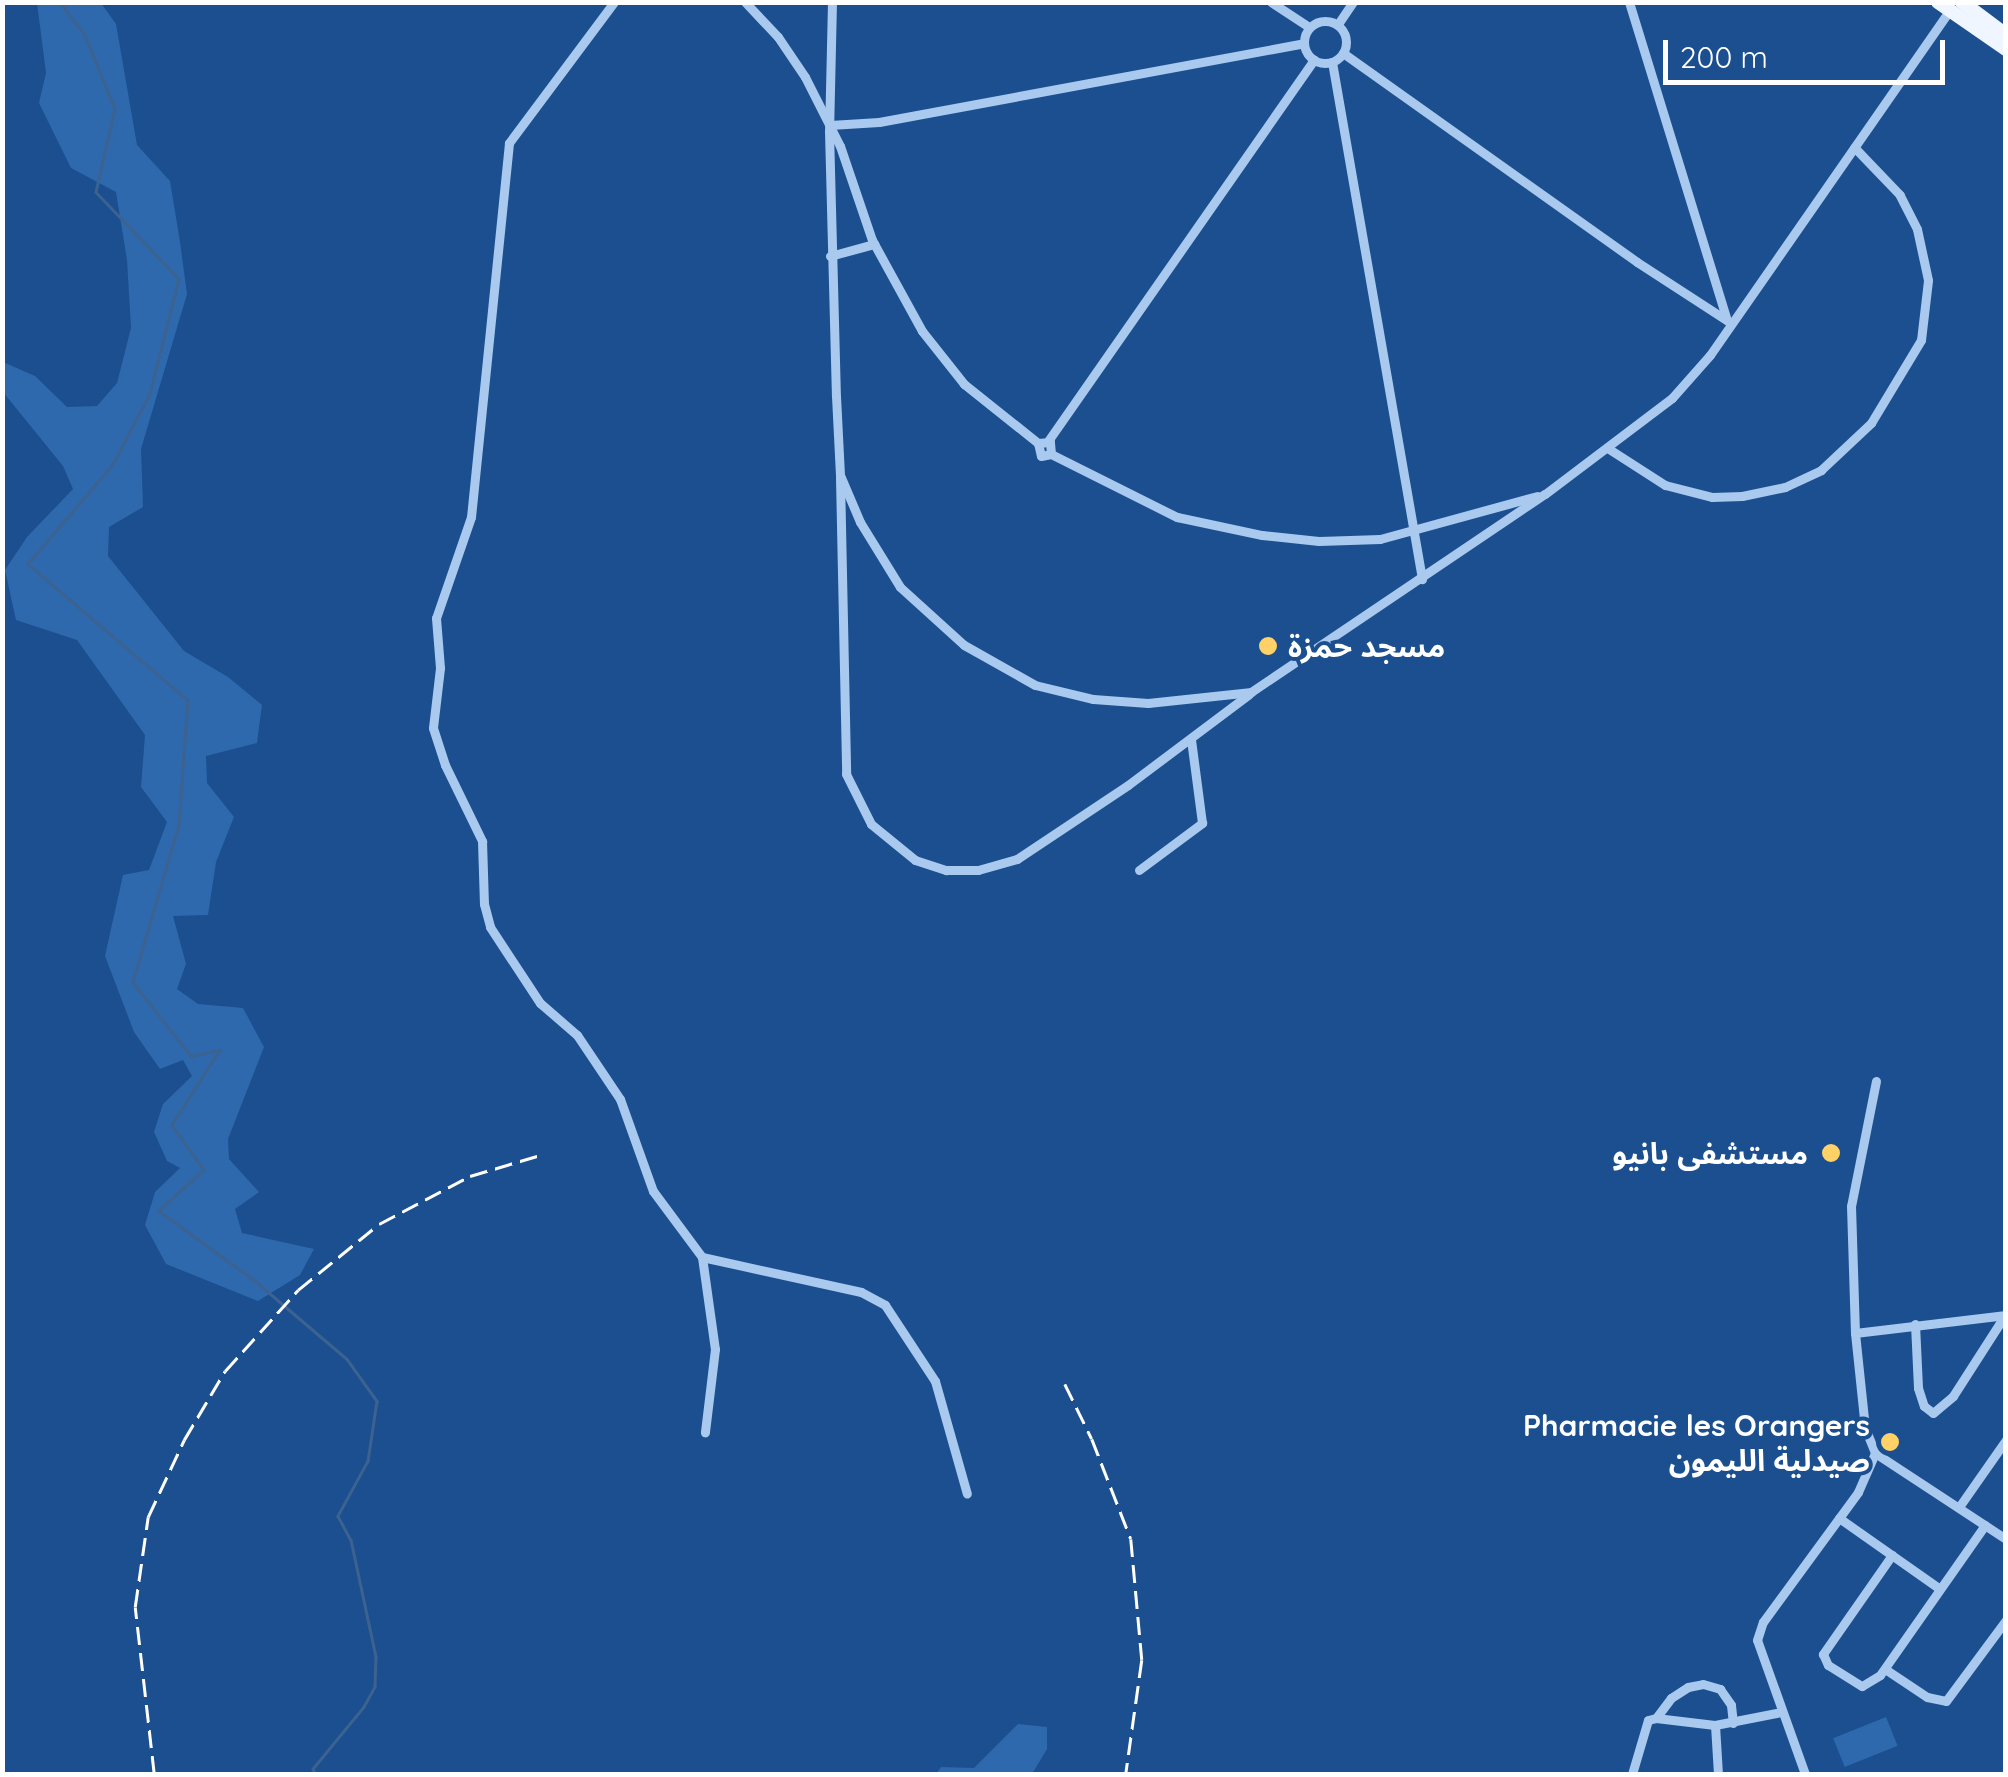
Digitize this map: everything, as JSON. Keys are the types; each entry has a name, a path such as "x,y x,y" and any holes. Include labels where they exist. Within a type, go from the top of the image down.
{"main road":[{"path":"1950,5 2006,34"},
{"path":"1950,5 2006,50"}],"street":[{"path":"614,2 516,128 509,143 474,497 464,544 436,618 440,668 433,728 444,765 482,840 484,904 490,927 540,1003 577,1035 620,1099 653,1191 702,1257 715,1349 705,1432"},
{"path":"745,2 788,50 840,146 874,244 903,302 943,359 988,407 1043,442 1051,454 1152,508 1210,525 1320,541 1380,539 1544,494"},
{"path":"832,2 830,256 840,475 846,774 856,800 889,842 915,860 946,870 1000,865 1048,841 1251,692 1609,449 1672,398 1854,147 1950,5"},
{"path":"1270,2 1309,27"},
{"path":"1338,24 1352,2"},
{"path":"1629,2 1729,322"},
{"path":"1323,20 1338,24 1346,38 1343,53 1332,62 1314,60 1304,43 1309,27 1323,20"},
{"path":"829,128 1304,43"},
{"path":"1343,53 1637,262 1729,322"},
{"path":"1043,442 1314,60"},
{"path":"1332,62 1422,579"},
{"path":"1609,449 1666,485 1712,496 1742,496 1785,487 1821,470 1871,423 1921,340 1928,280 1917,229 1900,195 1854,147"},
{"path":"830,256 874,244"},
{"path":"840,475 860,522 900,588 950,634 1008,672 1062,693 1120,702 1189,702 1251,692"},
{"path":"1139,870 1202,823 1190,740"},
{"path":"1876,1080 1852,1206 1855,1332 1865,1428 1875,1453 2006,1538"},
{"path":"702,1257 861,1292 885,1305 935,1381 967,1494"},
{"path":"1855,1332 2005,1315"},
{"path":"1915,1324 1918,1388 1924,1406 1933,1413 1953,1396 2005,1315"},
{"path":"1960,1508 2006,1440"},
{"path":"1802,1774 1758,1650 1759,1632 1864,1482 1875,1453"},
{"path":"1995,1456 2006,1464"},
{"path":"1839,1518 1940,1589"},
{"path":"1892,1555 1822,1654 1828,1665 1862,1686 1874,1682 1885,1668 1986,1525"},
{"path":"1885,1668 1928,1697 1946,1701 2006,1620"},
{"path":"1656,1718 1688,1686 1704,1684 1727,1697 1734,1723"},
{"path":"1632,1774 1646,1722 1656,1718 1715,1726 1781,1712"},
{"path":"1715,1726 1718,1774"}],"shaded area":[{"path":"37,3 101,3 116,24 137,145 170,181 187,294 141,449 143,507 109,527 108,556 184,651 228,677 262,705 257,743 206,756 207,783 234,817 216,862 208,915 173,916 186,964 177,989 198,1004 243,1008 264,1047 228,1139 229,1159 259,1192 235,1209 242,1233 314,1249 300,1275 258,1301 166,1264 145,1225 155,1192 180,1168 167,1161 154,1132 163,1104 192,1076 183,1060 160,1069 134,1032 105,956 123,875 149,870 167,822 141,787 145,735 77,640 16,620 5,570 27,537 73,489 63,466 3,392 3,362 35,376 67,407 97,406 117,383 131,328 127,260 116,192 71,168 39,103 46,73"},
{"path":"1886,1717 1898,1746 1845,1767 1833,1738"},
{"path":"1018,1724 1047,1727 1047,1749 1032,1774 936,1774 941,1767 974,1768"}],"waterway":[{"path":"60,2 85,35 115,109 96,192 179,279 150,394 112,466 28,564 188,700 179,825 133,982 191,1056 220,1050 172,1125 204,1170 159,1211 253,1279 347,1359 377,1401 368,1461 338,1516 351,1540 376,1657 375,1687 364,1707 313,1769 316,1774"}],"railway":[{"path":"154,1774 135,1607 148,1517 184,1440 225,1371 298,1290 379,1224 470,1176 537,1156"},
{"path":"1065,1384 1092,1439 1131,1539 1142,1660 1126,1774"}],"place":[{"name":"مسجد حمزة","path":"1268,646"},
{"name":"مستشفى بانيو","path":"1831,1153"},
{"name":"Pharmacie les Orangers صيدلية الليمون","path":"1890,1442"}]}
